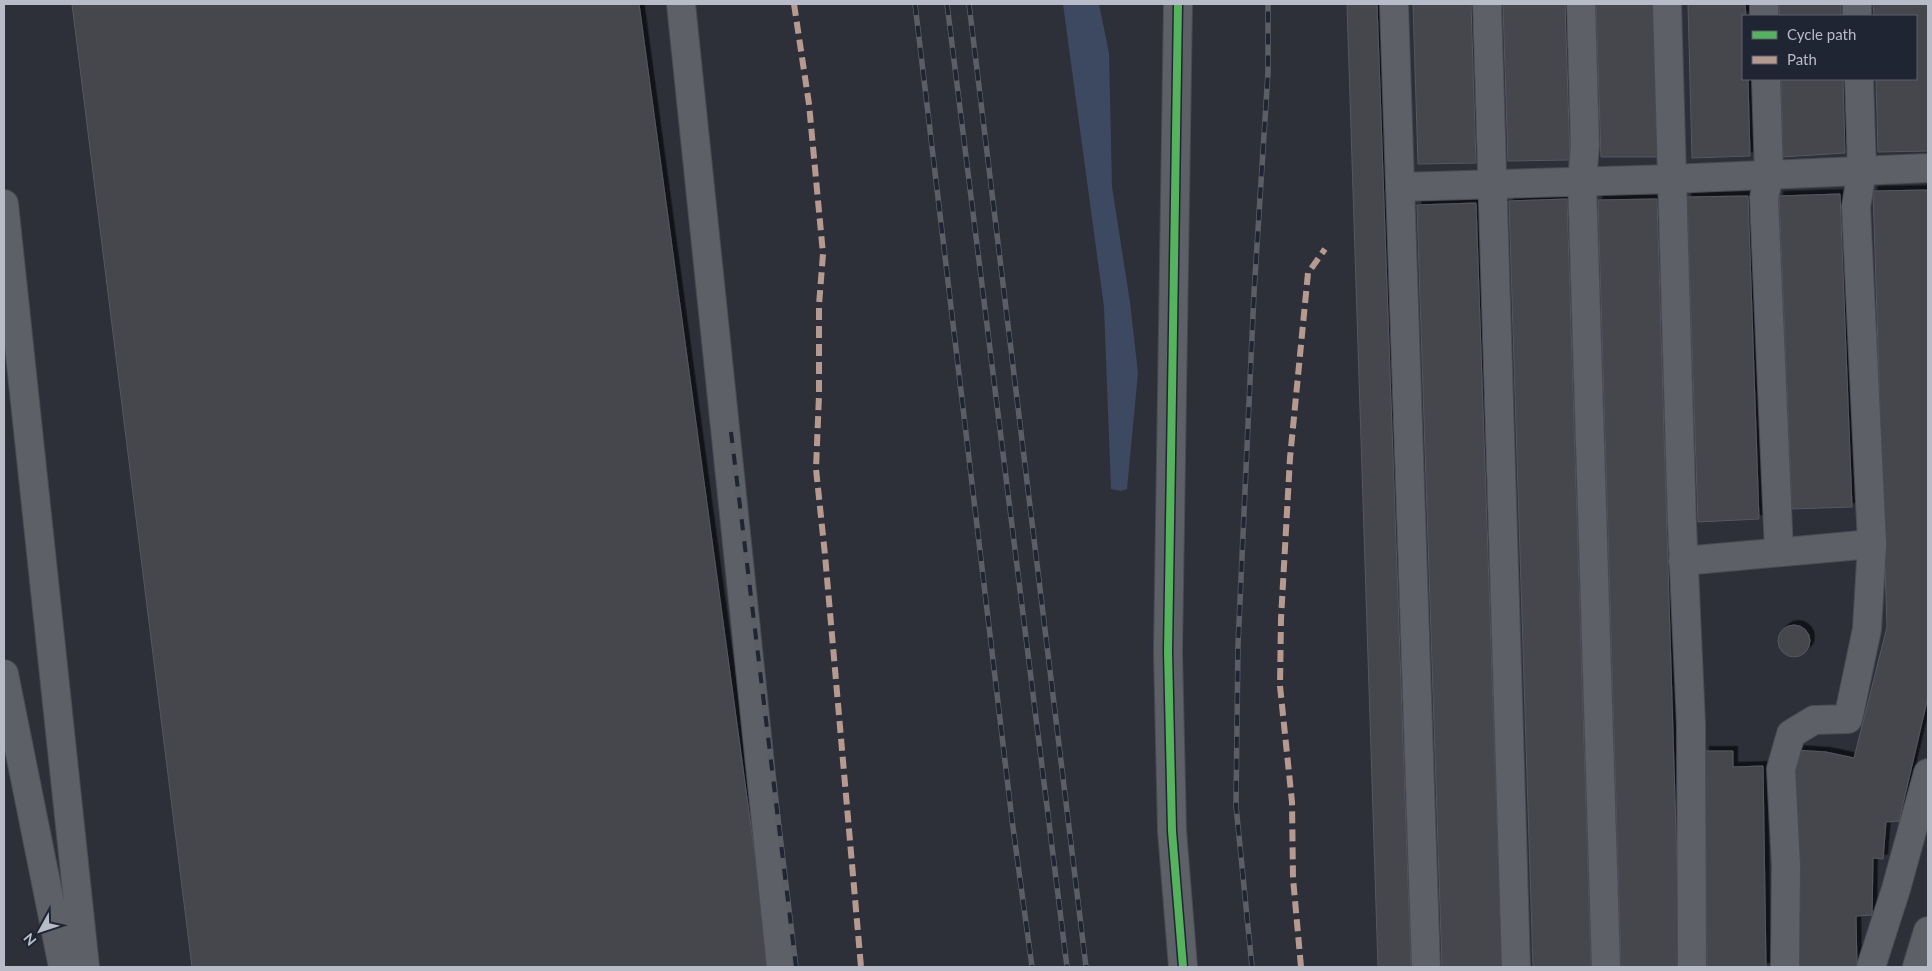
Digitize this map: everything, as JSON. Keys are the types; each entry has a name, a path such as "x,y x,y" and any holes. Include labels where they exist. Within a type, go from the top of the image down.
{"street":[{"path":"680,4 781,967"},
{"path":"1178,4 1168,652 1172,831 1183,967"},
{"path":"1394,4 1426,967"},
{"path":"1486,4 1516,967"},
{"path":"1581,4 1585,145 1582,181 1606,967"},
{"path":"1667,4 1683,561 1690,724 1692,967"},
{"path":"1766,80 1769,174 1764,198 1779,552"},
{"path":"1785,967 1786,866 1781,769 1790,734 1814,720 1848,719 1868,629 1872,544 1856,208 1862,170 1859,80"},
{"path":"1400,187 1672,179 1928,168"},
{"path":"4,204 85,967"},
{"path":"1683,561 1872,544"},
{"path":"4,674 63,967"},
{"path":"1871,967 1896,889 1928,773"},
{"path":"1917,967 1928,932"}],"water":[{"path":"1063,4 1099,4 1109,53 1112,187 1130,302 1138,373 1127,489 1121,491 1111,489 1104,307"}],"building":[{"path":"72,4 639,4 770,967 192,967"},
{"path":"1347,4 1377,4 1411,967 1378,967"},
{"path":"1413,4 1471,4 1476,163 1418,164"},
{"path":"1503,4 1565,4 1570,160 1508,161"},
{"path":"1596,4 1655,4 1660,157 1601,157"},
{"path":"1688,4 1745,4 1746,15 1742,15 1742,80 1748,80 1750,156 1692,158"},
{"path":"1779,4 1841,4 1841,15 1780,15"},
{"path":"1873,4 1928,4 1928,151 1878,152 1876,80 1917,80 1917,15 1874,15"},
{"path":"1781,80 1843,80 1845,153 1783,157"},
{"path":"1928,190 1928,697 1899,821 1886,822 1883,859 1873,858 1872,915 1856,916 1857,967 1799,967 1795,750 1826,752 1854,758 1887,627 1873,191"},
{"path":"1840,194 1852,507 1792,509 1779,196"},
{"path":"1748,196 1759,519 1698,522 1687,197"},
{"path":"1567,199 1591,967 1533,967 1509,201"},
{"path":"1657,199 1680,967 1621,967 1598,200"},
{"path":"1476,203 1502,967 1442,967 1417,205"},
{"path":"1794,625 1800,626 1805,630 1809,635 1809,647 1805,652 1800,656 1794,657 1788,656 1783,652 1779,647 1778,641 1779,635 1783,630 1788,626"},
{"path":"1705,751 1733,751 1733,767 1763,766 1766,967 1707,967"}],"railway":[{"path":"915,4 1012,820 1032,967"},
{"path":"947,4 1067,967"},
{"path":"969,4 1086,967"},
{"path":"1252,967 1236,806 1238,645 1254,293 1268,72 1268,4"},
{"path":"731,432 796,967"}],"marked path":[{"path":"794,4 809,104 823,254 819,305 819,395 816,469 861,967"},
{"path":"1301,967 1293,878 1292,802 1280,686 1281,619 1290,458 1308,273 1325,249"}],"cycle path":[{"path":"1178,4 1168,652 1172,831 1183,967"}]}
